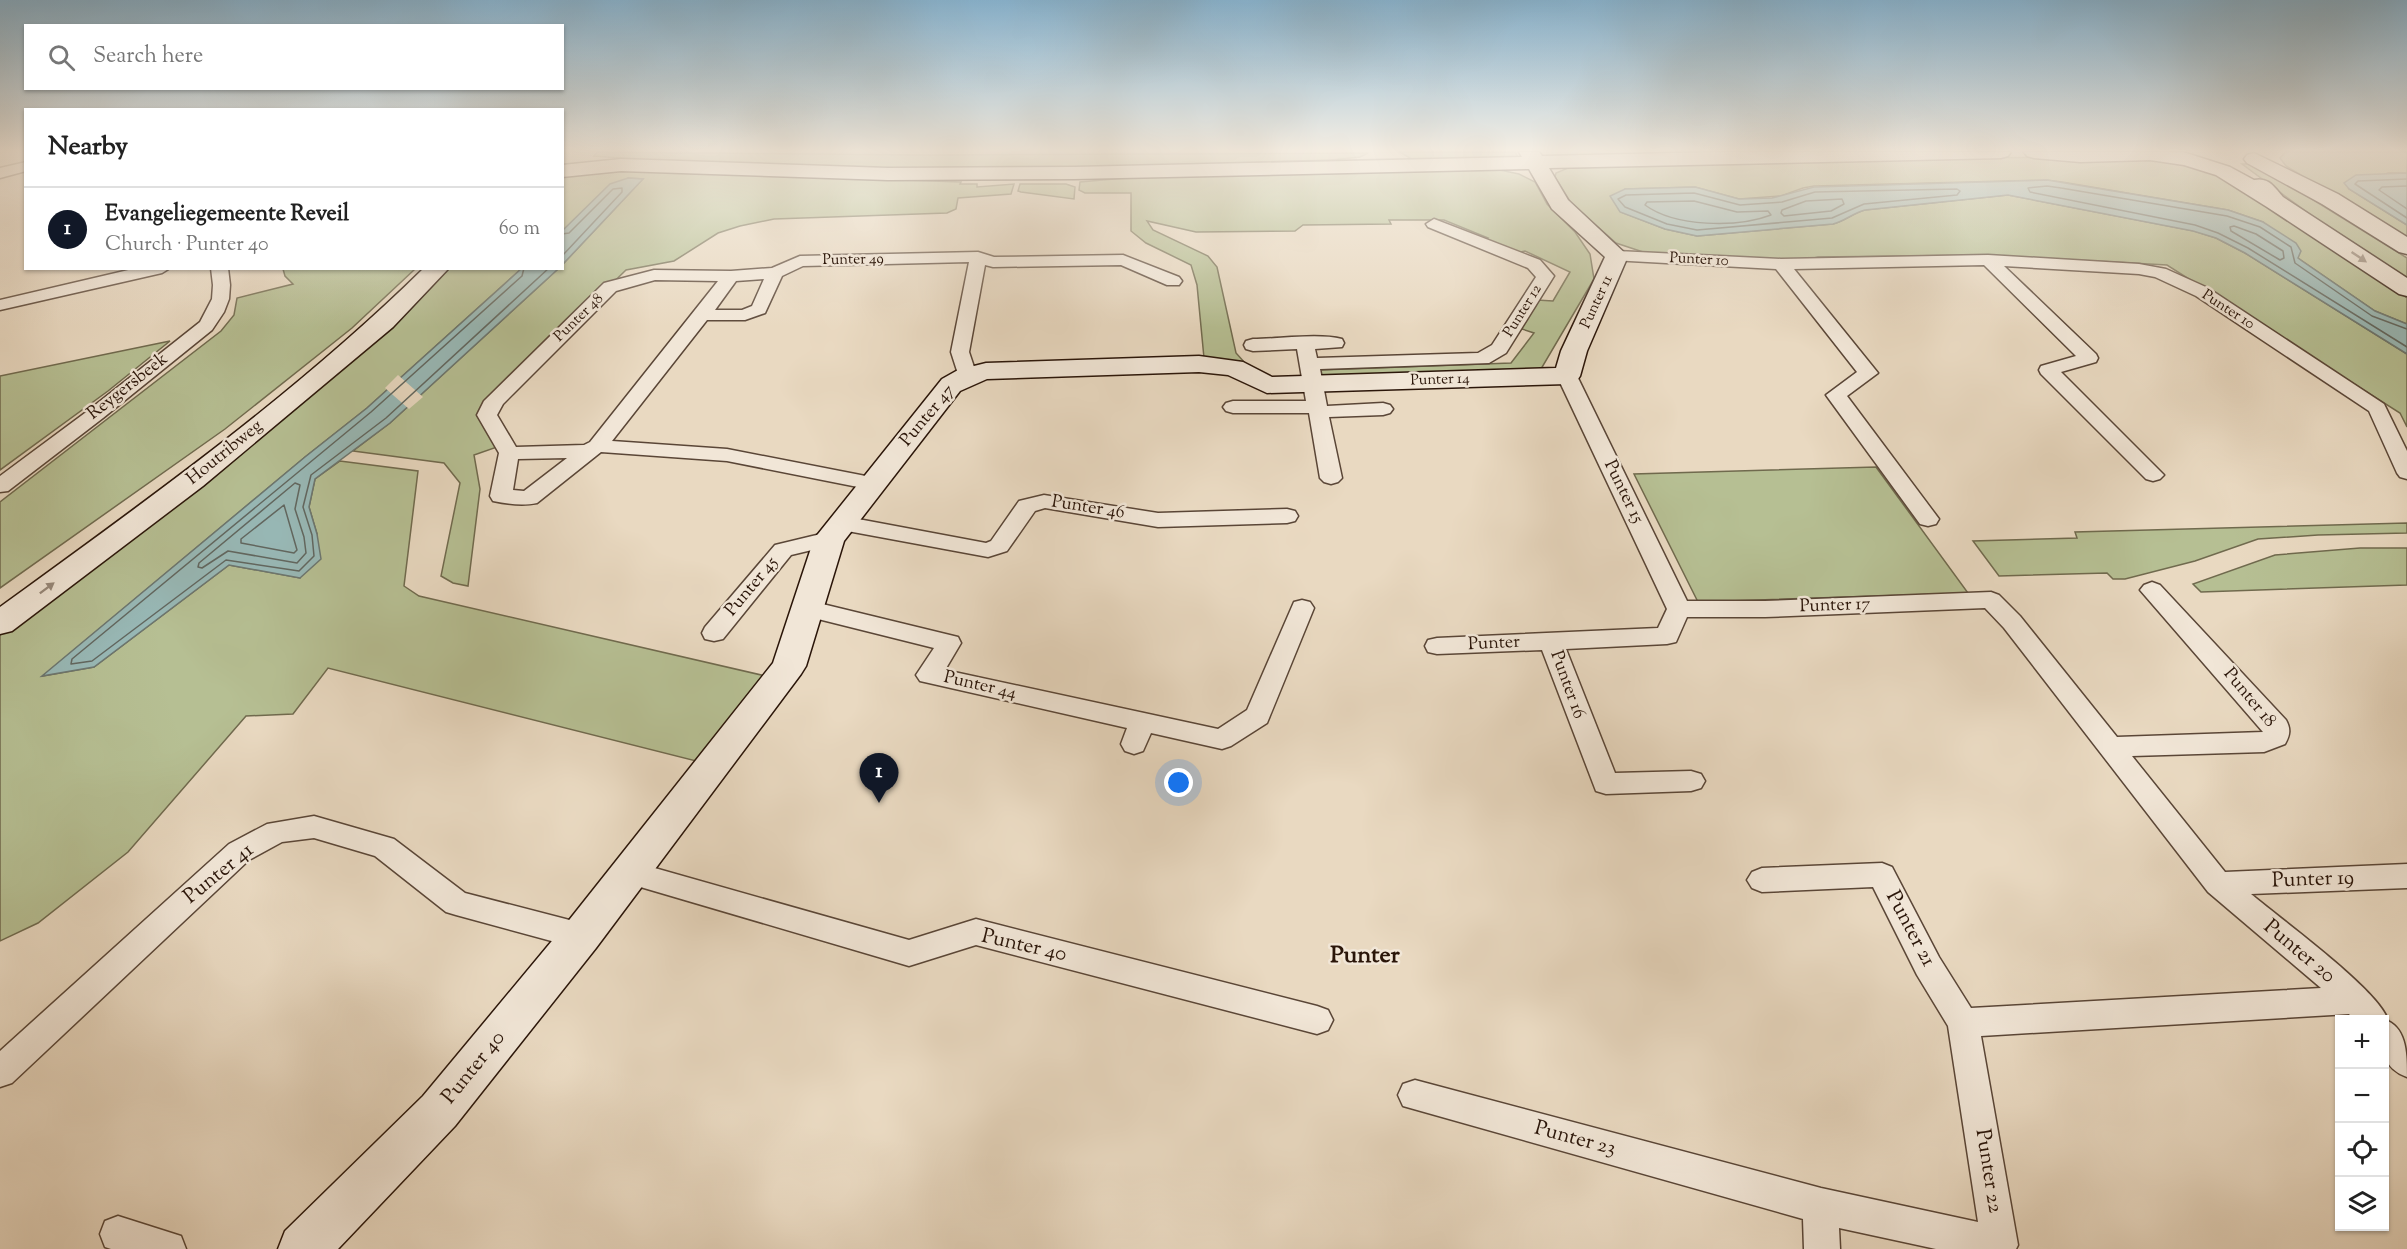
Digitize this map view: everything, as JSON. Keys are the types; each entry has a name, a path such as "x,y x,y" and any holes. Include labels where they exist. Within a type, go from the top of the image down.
{"main road":[{"name":"Punter 11","path":"1567,210 1617,256 1574,351 1567,376"},
{"path":"2288,210 2407,289"},
{"path":"2346,210 2407,247"},
{"name":"Houtribweg","path":"0,598 154,484 199,455 359,328 420,270"},
{"name":"Houtribweg","path":"0,623 193,480 384,322 436,270"},
{"name":"Punter 47","path":"789,666 806,608 836,531 951,385 967,376 986,371 1199,364 1234,368 1267,386"},
{"name":"Punter 14","path":"1267,386 1315,392 1567,376"},
{"name":"Punter 40","path":"303,1249 439,1111 581,936 789,666"}],"street":[{"name":"Punter 12","path":"1315,392 1482,358 1499,349 1545,276 1534,264 1434,224"},
{"name":"Punter 10","path":"1617,256 1781,264 1988,261 2139,269 2160,273 2202,292 2378,408 2407,473"},
{"path":"967,376 960,352 978,257"},
{"name":"Punter 49","path":"731,276 775,273 800,261 978,257 993,262 1123,260 1173,281"},
{"path":"1988,261 2089,358 2048,370 2153,476"},
{"path":"1781,264 1868,373 1836,395 1928,519"},
{"path":"0,305 153,270"},
{"name":"Reygersbeek","path":"0,486 96,414 206,326 219,309 223,294 219,270"},
{"path":"702,315 745,315 759,309 775,273"},
{"name":"Punter 48","path":"509,453 487,415 494,401 610,287 654,275 731,276"},
{"path":"731,276 702,315 592,448 529,498 501,496 509,453 592,448 727,455 873,484"},
{"path":"1253,345 1335,342"},
{"path":"1305,344 1331,478"},
{"name":"Punter 15","path":"1567,376 1679,609"},
{"path":"1233,407 1315,392"},
{"name":"Punter 14","path":"1315,392 1383,409"},
{"name":"Punter 46","path":"836,531 988,550 999,546 1027,506 1044,501 1158,520 1287,516"},
{"name":"Punter 45","path":"714,633 783,550 836,531"},
{"name":"Punter 18","path":"2109,747 2264,742 2276,737 2277,727 2152,590"},
{"name":"Punter 17","path":"1679,609 1765,609 1991,600"},
{"name":"Punter 20","path":"1991,600 2012,622 2218,884 2365,1010"},
{"name":"Punter 44","path":"806,608 949,643 929,675 1138,733 1222,739 1258,716 1302,608"},
{"name":"Punter 16","path":"1679,609 1667,636 1551,641 1606,784 1691,781"},
{"name":"Punter","path":"1437,646 1551,641"},
{"name":"Punter 41","path":"0,1072 239,852 277,832 314,827 384,847 456,903 581,936"},
{"name":"Punter 40","path":"630,873 909,953 976,932 1317,1020"},
{"name":"Punter 21","path":"1762,880 1882,875 1928,966 1963,1023"},
{"name":"Punter 19","path":"2218,884 2407,876"},
{"name":"Punter 20","path":"1963,1023 2365,1010"},
{"name":"Punter 22","path":"1736,1182 1821,1206 2000,1245 1963,1023"},
{"path":"2389,1039 2407,1062"},
{"name":"Punter 23","path":"1415,1095 1736,1182"},
{"path":"1821,1206 1822,1249"},
{"path":"118,1234 168,1249"}],"green space":[{"path":"564,210 588,210 564,229"},
{"path":"614,210 953,210 947,213 774,219 718,233 674,261 626,270 477,416 500,446 474,455 480,489 468,586 453,583 441,576 460,483 444,463 353,451 390,423 557,270 564,270 564,263"},
{"path":"1131,210 1553,210 1575,232 1590,254 1594,279 1541,369 1323,379 1320,370 1511,363 1534,333 1519,328 1537,300 1553,301 1570,272 1525,251 1511,254 1483,242 1488,238 1444,220 1389,220 1391,224 1303,225 1295,231 1196,232 1147,221 1153,230 1208,256 1217,267 1236,353 1254,373 1204,358 1197,285 1191,265 1146,243 1131,231"},
{"path":"1579,210 1621,210 1665,229 1697,236 1833,224 1864,210 2087,210 2194,231 2216,238 2245,253 2407,354 2407,427 2400,413 2167,265 1986,255 1818,257 1805,260 1649,254 1616,243"},
{"path":"2229,210 2275,210 2407,298 2407,324 2375,311 2298,258 2263,222"},
{"path":"2304,210 2330,210 2407,258 2407,280"},
{"path":"2358,210 2383,210 2407,225 2407,240"},
{"path":"283,270 414,270 352,328 225,429 0,588 0,502 221,331 234,315 237,298 293,284 285,276"},
{"path":"444,270 520,270 367,408 43,676 94,667 229,565 300,578 317,534 309,507 315,479 340,461 418,471 404,586 419,596 770,677 696,761 328,668 293,714 246,716 128,852 38,923 0,941 0,633"},
{"path":"170,341 108,391 0,470 0,376"},
{"path":"1876,467 1968,593 1698,602 1634,474"},
{"path":"2407,523 2407,533 2258,539 2195,561 2125,579 2113,579 2107,573 1999,576 1973,541 2077,538 2075,532"},
{"path":"2360,548 2407,548 2407,585 2201,592 2193,584 2275,555"}],"water":[{"path":"583,210 614,210 564,263 564,229"},
{"path":"1619,210 1864,210 1833,224 1697,236 1665,229"},
{"path":"2087,210 2229,210 2263,222 2296,243 2301,251 2298,258 2302,261 2375,311 2407,324 2407,354 2245,253 2216,238 2193,231"},
{"path":"2383,210 2407,210 2407,225"},
{"path":"520,270 557,270 390,423 315,479 309,507 321,559 300,578 229,565 94,667 42,676 305,457 367,408"}],"pier":[{"path":"398,375 423,397 409,409 385,388"}],"place":[{"name":"Evangeliegemeente Reveil","path":"879,803"}],"district":[{"name":"Punter","path":"1365,956"}]}
